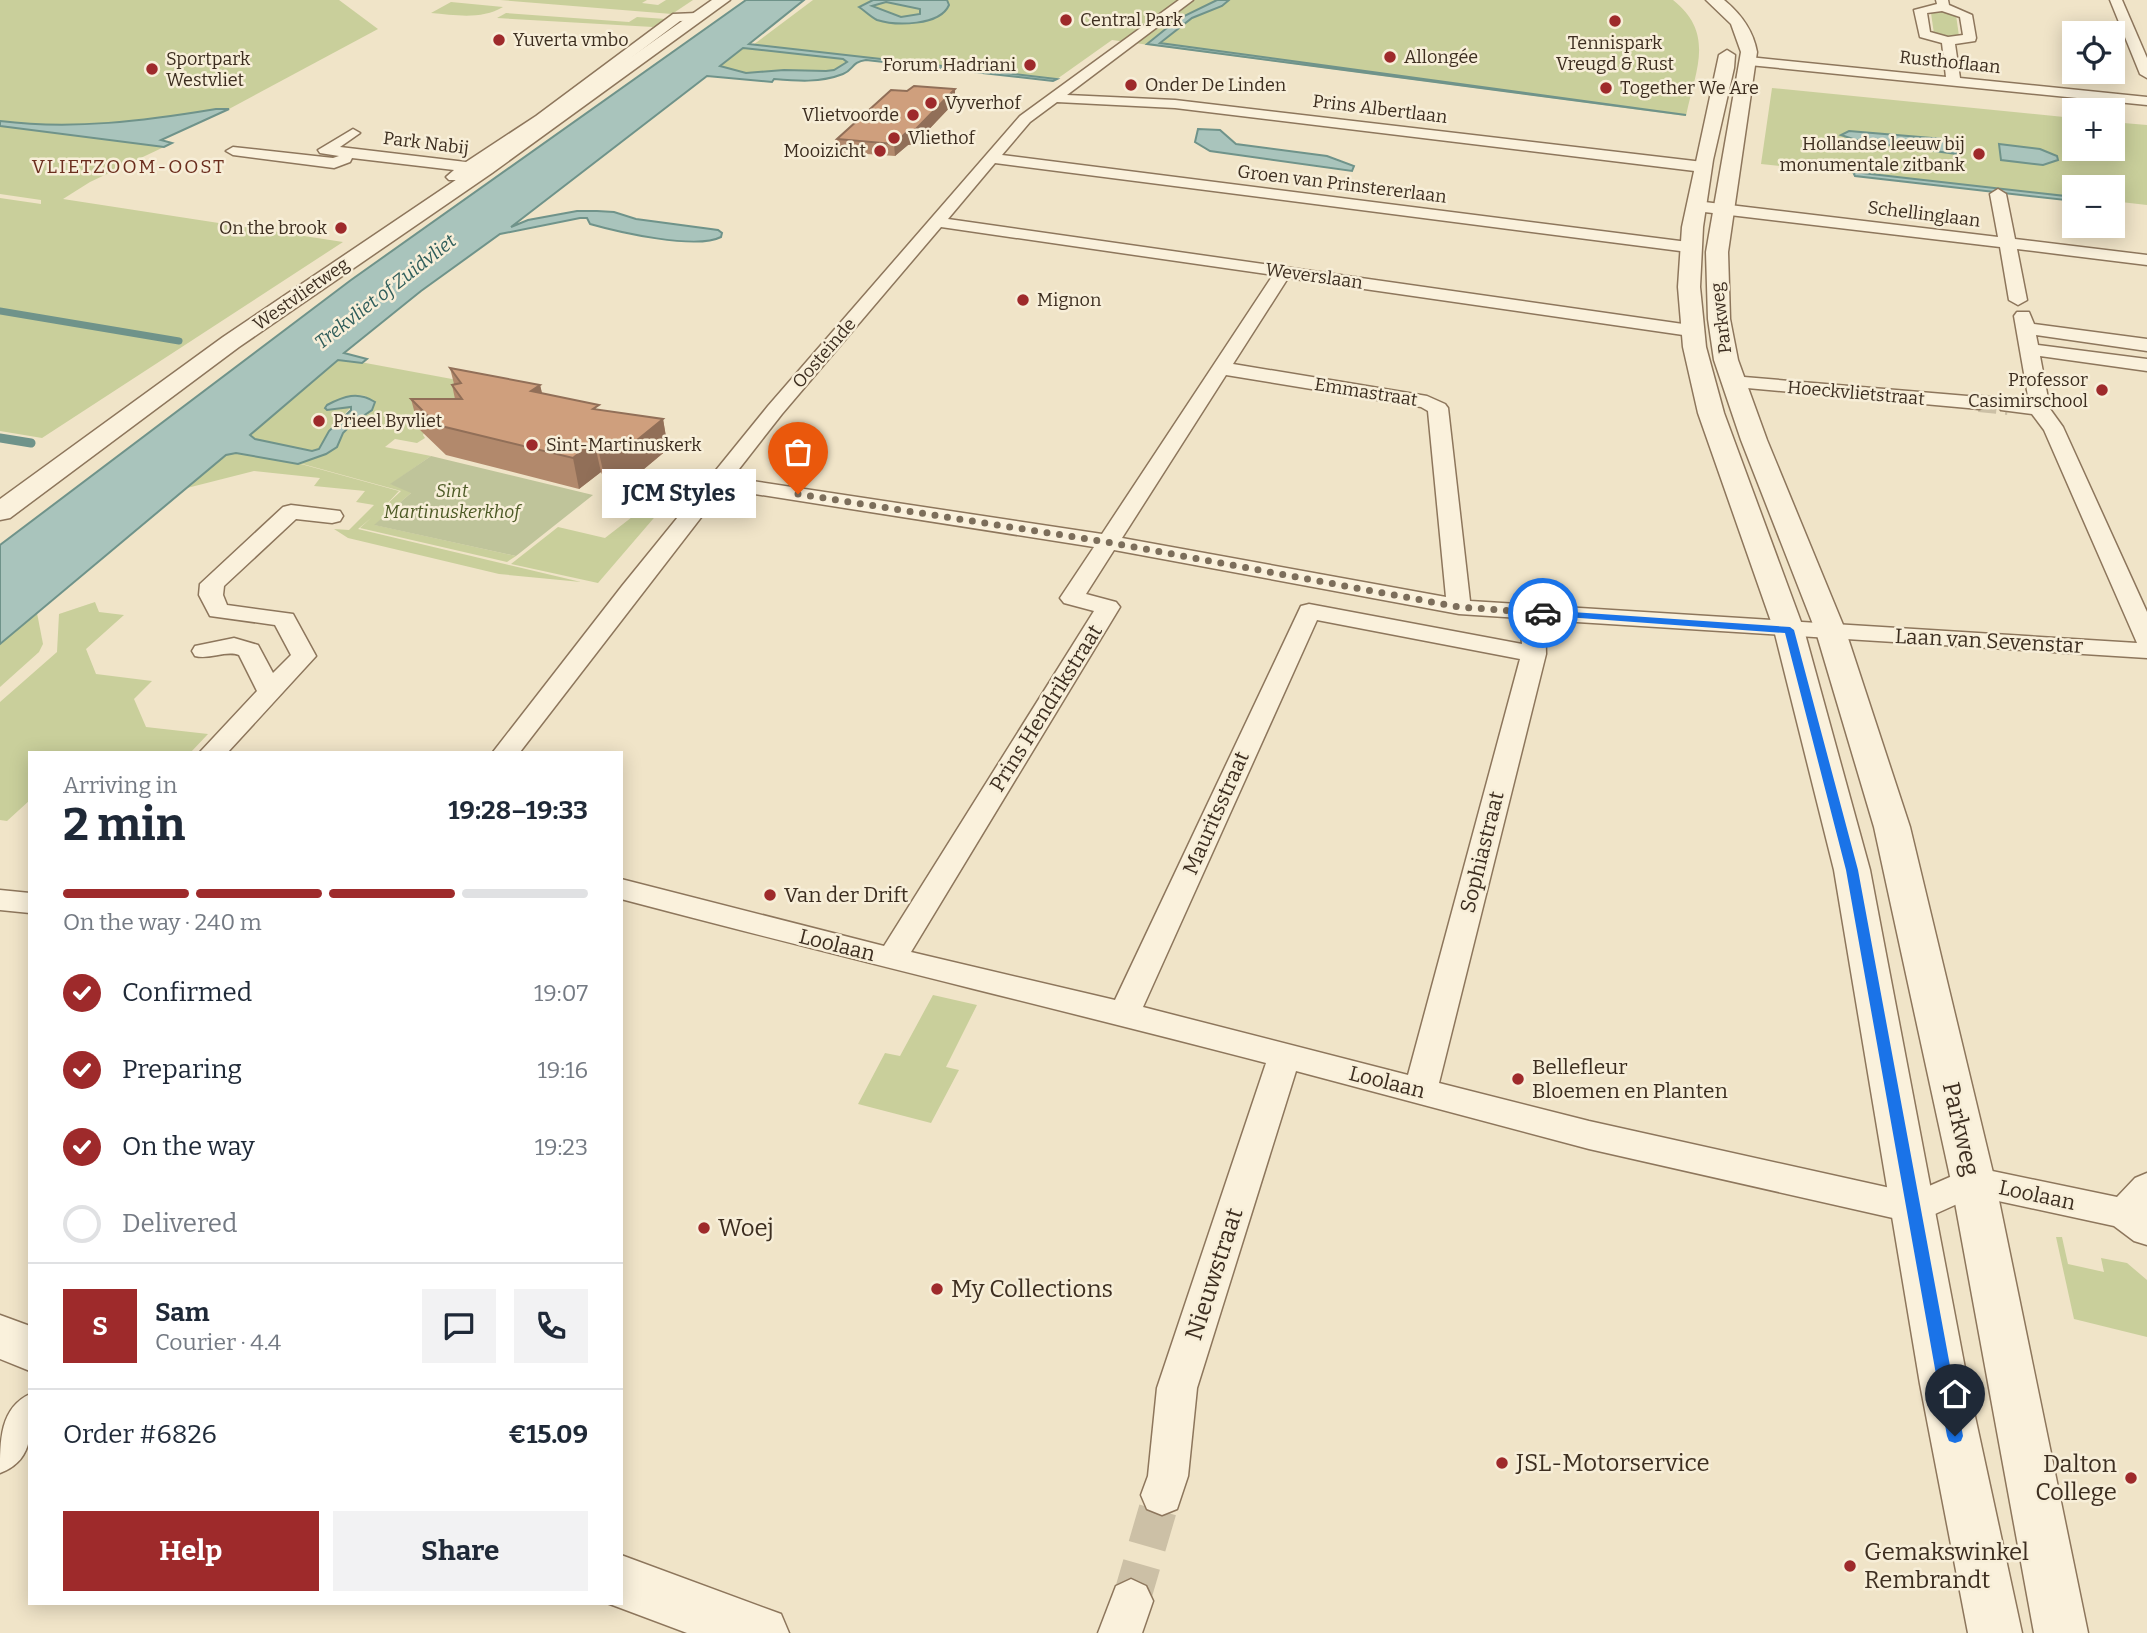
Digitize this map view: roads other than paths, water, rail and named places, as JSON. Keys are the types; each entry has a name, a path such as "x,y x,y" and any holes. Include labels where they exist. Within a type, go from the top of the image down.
{"street":[{"name":"Westvlietweg","path":"0,512 231,342 599,83 687,17 722,0"},
{"name":"Oosteinde","path":"507,751 818,359 1025,119 1187,0"},
{"name":"Parkweg","path":"1695,0 1716,20 1725,36 1726,60 1688,247 1690,330 1700,381 1790,630 1852,870 1915,1208 1944,1384 1995,1633"},
{"name":"Parkweg","path":"1714,0 1740,26 1748,42 1749,61 1722,209 1717,252 1719,319 1732,383 1831,632 1892,827 1973,1181 2061,1633"},
{"path":"2116,0 2143,53 2147,74"},
{"path":"1942,3 1966,15 1970,38 1948,41 1924,34 1920,10 1942,3"},
{"path":"1948,41 1954,82"},
{"name":"Rusthoflaan","path":"1749,61 2147,100"},
{"name":"Prins Albertlaan","path":"1052,98 1175,104 1703,167"},
{"name":"Park Nabij","path":"286,157 346,129 325,150"},
{"name":"Park Nabij","path":"301,149 476,168"},
{"name":"Park Nabij","path":"233,151 334,163 361,155"},
{"name":"Groen van Prinstererlaan","path":"990,159 1688,247"},
{"name":"Westvlietweg","path":"454,177 476,168"},
{"path":"1998,194 2040,409 2046,422 2053,427 2147,639"},
{"name":"Schellinglaan","path":"1696,206 2147,260"},
{"name":"Weverslaan","path":"938,222 1690,330"},
{"name":"Prins Hendrikstraat","path":"891,959 1108,607 1072,598 1284,271"},
{"path":"2024,323 2147,345"},
{"path":"2024,323 2147,365"},
{"name":"Emmastraat","path":"1220,368 1427,402 1438,408 1459,607"},
{"name":"Hoeckvlietstraat","path":"1732,383 1979,403"},
{"path":"2007,405 2040,409"},
{"path":"718,482 1107,542 1459,607 1831,632"},
{"path":"214,751 304,656 284,619 218,611 211,595 212,584 291,512 332,516"},
{"name":"Mauritsstraat","path":"1124,1014 1309,611 1534,654"},
{"name":"Sophiastraat","path":"1421,1090 1534,654 1535,633 1531,612"},
{"name":"Laan van Sevenstar","path":"1831,632 2147,651"},
{"path":"204,652 234,645 249,650 270,692"},
{"name":"Loolaan","path":"623,890 891,959 1124,1014 1589,1135 1915,1208 1973,1181 2139,1210"},
{"path":"0,900 28,904"},
{"name":"Nieuwstraat","path":"1162,1495 1168,1476 1177,1388 1283,1057"},
{"path":"0,1336 28,1348"},
{"path":"0,1454 28,1415"},
{"path":"623,1583 762,1633"}],"water":[{"name":"Trekvliet of Zuidvliet","path":"746,0 804,0 749,44 1057,79 1053,81 866,60 858,62 843,74 817,80 774,79 772,82 707,76 511,227 528,220 577,211 597,211 718,230 722,233 721,237 709,241 676,241 590,224 587,218 500,234 421,291 344,353 367,359 362,363 338,360 250,435 255,439 312,451 319,449 329,431 351,410 351,407 327,410 327,405 351,396 375,402 372,410 343,433 337,447 298,464 236,453 226,455 0,644 0,545 351,280","holes":["743,48 843,59 847,62 834,70 826,71 746,73 720,66"]},
{"path":"873,0 947,0 949,5 937,17 917,23 877,20 859,7","holes":["886,2 920,9 920,14 901,17 872,6"]},
{"path":"1217,0 1229,0 1222,6 1192,18 1160,43 1686,115 1147,44 1178,19"},
{"path":"229,109 161,140 172,143 164,147 0,126 0,121 54,125 108,123"},
{"path":"1198,129 1220,130 1236,144 1327,156 1354,166 1352,171 1210,151 1195,142"},
{"path":"1849,131 1955,140 1957,154 1859,141 1841,135"},
{"path":"1999,144 2040,149 2057,156 2058,160 2043,165 2001,160"},
{"path":"1853,172 2062,196 2062,200 1855,176"}],"waterway":[{"path":"0,311 179,341"},
{"path":"0,438 31,443"}],"tunnel":[{"path":"1979,403 2008,406"},
{"path":"1131,1601 1162,1495"}],"place":[{"name":"Central Park","path":"1066,20"},
{"name":"Tennispark Vreugd & Rust","path":"1615,21"},
{"name":"Yuverta vmbo","path":"499,40"},
{"name":"Allongée","path":"1390,57"},
{"name":"Forum Hadriani","path":"1030,65"},
{"name":"Sportpark Westvliet","path":"152,69"},
{"name":"Onder De Linden","path":"1131,85"},
{"name":"Together We Are","path":"1606,88"},
{"name":"Vyverhof","path":"931,103"},
{"name":"Vlietvoorde","path":"913,115"},
{"name":"Vliethof","path":"894,138"},
{"name":"Mooizicht","path":"880,151"},
{"name":"Hollandse leeuw bij monumentale zitbank","path":"1979,154"},
{"name":"On the brook","path":"341,228"},
{"name":"Mignon","path":"1023,300"},
{"name":"Professor Casimirschool","path":"2102,390"},
{"name":"Prieel Byvliet","path":"319,421"},
{"name":"Sint-Martinuskerk","path":"532,445"},
{"name":"JCM Styles","path":"798,494"},
{"name":"Van der Drift","path":"770,895"},
{"name":"Bellefleur Bloemen en Planten","path":"1518,1079"},
{"name":"Woej","path":"704,1228"},
{"name":"My Collections","path":"937,1289"},
{"name":"JSL-Motorservice","path":"1502,1463"},
{"name":"Dalton College","path":"2131,1478"},
{"name":"Gemakswinkel Rembrandt","path":"1850,1566"}],"district":[{"name":"VLIETZOOM-OOST","path":"129,166"}],"park label":[{"name":"Sint Martinuskerkhof","path":"452,501"}]}
